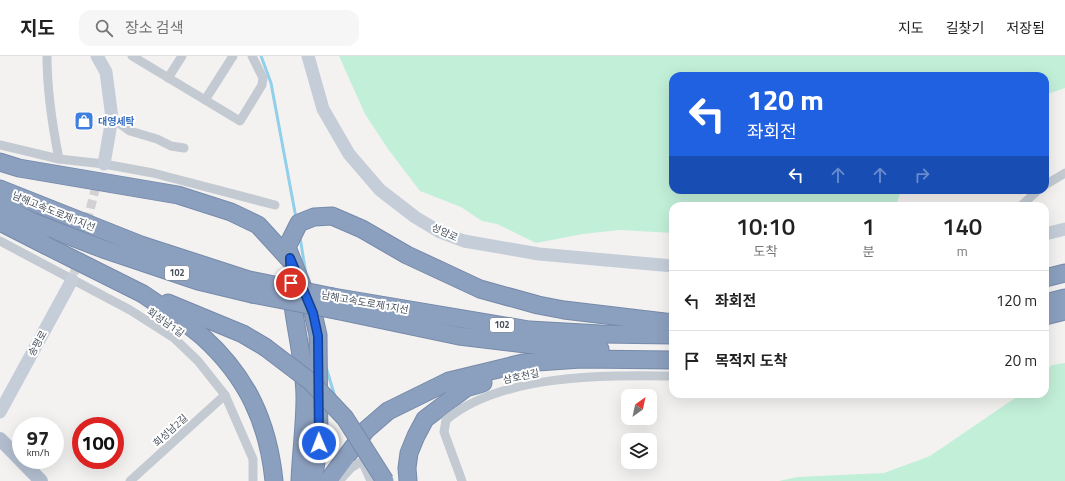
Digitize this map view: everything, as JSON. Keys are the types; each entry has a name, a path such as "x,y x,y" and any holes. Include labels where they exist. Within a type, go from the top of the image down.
{"highway":[{"path":"0,162 19,168 178,195 232,212 258,224 290,258 293,308 300,340 305,398 300,481"},
{"name":"남해고속도로제1지선","path":"0,188 141,246 251,287"},
{"name":"남해고속도로제1지선","path":"0,206 32,222 103,249 198,280 251,287 336,304 459,336 542,346 605,349 669,348"},
{"path":"313,481 319,443 318,336 313,313 290,258 287,247 299,223 314,217 332,216 362,229 407,255 480,289 557,308 669,322"},
{"path":"0,222 143,294 243,334 265,347 311,382 345,418 385,481"},
{"path":"1049,277 1065,272"},
{"path":"1049,287 1065,283"},
{"path":"143,294 202,336 232,367 251,397 268,440 274,481"},
{"path":"1049,302 1065,298"},
{"name":"남해고속도로제1지선","path":"336,304 529,330 600,334 669,335"},
{"path":"1049,315 1065,311"},
{"path":"328,481 351,459 366,430 388,411 449,381 523,363 581,359 669,360"},
{"path":"408,481 406,468 412,446 425,419 466,388 499,378 540,371 602,366 669,367"}],"main road":[{"path":"97,56 106,72 112,118 102,167"},
{"name":"성암로","path":"308,56 323,109 349,154 380,190 415,217 440,232 464,241 539,254 669,266"},
{"path":"1049,233 1065,229"},
{"name":"송평로","path":"0,412 73,277"},
{"path":"0,439 41,481"}],"street":[{"path":"48,56 47,84 52,124 59,159"},
{"path":"133,56 240,121 262,85 263,78 252,56"},
{"path":"168,78 182,56"},
{"path":"205,100 233,56"},
{"path":"112,118 132,132 157,139 171,146 184,148"},
{"path":"0,145 59,159 102,167 153,173 275,205"},
{"path":"1049,183 1065,173"},
{"path":"1025,202 1034,194"},
{"name":"회성남1길","path":"0,240 73,277 130,310 174,338 198,361 225,395 253,459 253,481"},
{"name":"삼호천길","path":"462,481 444,432 446,420 459,409 489,395 554,381 625,375 669,376"},
{"name":"회성남2길","path":"130,481 225,395"},
{"path":"339,481 351,468 351,459"},
{"path":"351,459 371,481"}],"green space":[{"path":"339,56 1065,56 1065,88 1049,94 1049,72 669,72 669,194 900,194 897,202 669,202 669,233 619,230 583,234 536,243 497,224 482,221 461,207 420,191 388,149 365,114"},
{"path":"1065,363 1065,481 779,481 797,477 884,473 930,456 1015,398 1049,398 1049,368 1052,365"}],"waterway":[{"path":"261,56 271,83 296,218"},
{"path":"300,237 306,275"},
{"path":"326,367 335,397"}],"tunnel":[{"path":"74,274 100,170"}],"place":[{"name":"대영세탁","path":"84,121"}],"route":[{"path":"291,283 290,258 313,313 318,336 320,350 318,403 319,443"}]}
